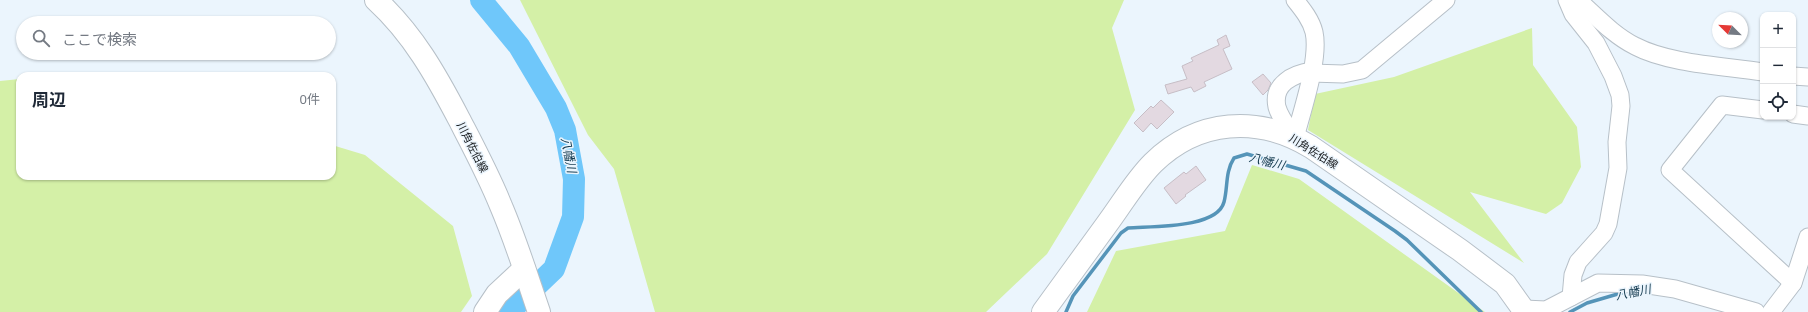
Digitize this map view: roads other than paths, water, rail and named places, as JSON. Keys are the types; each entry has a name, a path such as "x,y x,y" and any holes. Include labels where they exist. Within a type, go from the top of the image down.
{"main road":[{"name":"川角佐伯線","path":"376,0 401,26 415,44 439,82 493,188 539,311"},
{"name":"川角佐伯線","path":"1043,312 1142,176 1157,160 1174,146 1200,133 1228,126 1257,126 1272,129 1295,138 1311,147 1460,250 1505,284 1525,311"},
{"path":"485,312 497,294 525,271"}],"street":[{"path":"1295,0 1309,20 1313,30 1316,52 1295,138"},
{"path":"1295,138 1281,117 1277,107 1277,97 1280,87 1287,79 1296,74 1311,72 1343,74 1362,70 1446,0"},
{"path":"1566,0 1573,14 1596,43 1613,76 1620,96 1621,106 1617,142 1618,168 1610,220 1604,233 1578,262 1573,275 1571,297"},
{"path":"1578,0 1622,39 1646,52 1673,59 1760,72"},
{"path":"1796,76 1808,77"},
{"path":"1760,110 1722,105 1670,170 1792,283"},
{"path":"1796,114 1808,116"},
{"path":"1771,312 1792,283 1808,237"},
{"path":"1525,311 1546,310 1598,283 1642,284 1675,289 1756,312"}],"waterway":[{"name":"八幡川","path":"481,0 519,46 556,108 565,130 574,179 573,217 554,269 509,312"},
{"name":"八幡川","path":"1066,312 1073,296 1121,233 1128,228 1166,226 1196,222 1219,211 1224,202 1231,163 1234,158 1247,154 1306,171 1395,231 1407,240 1481,312"},
{"name":"八幡川","path":"1570,312 1587,303 1628,291"}]}
